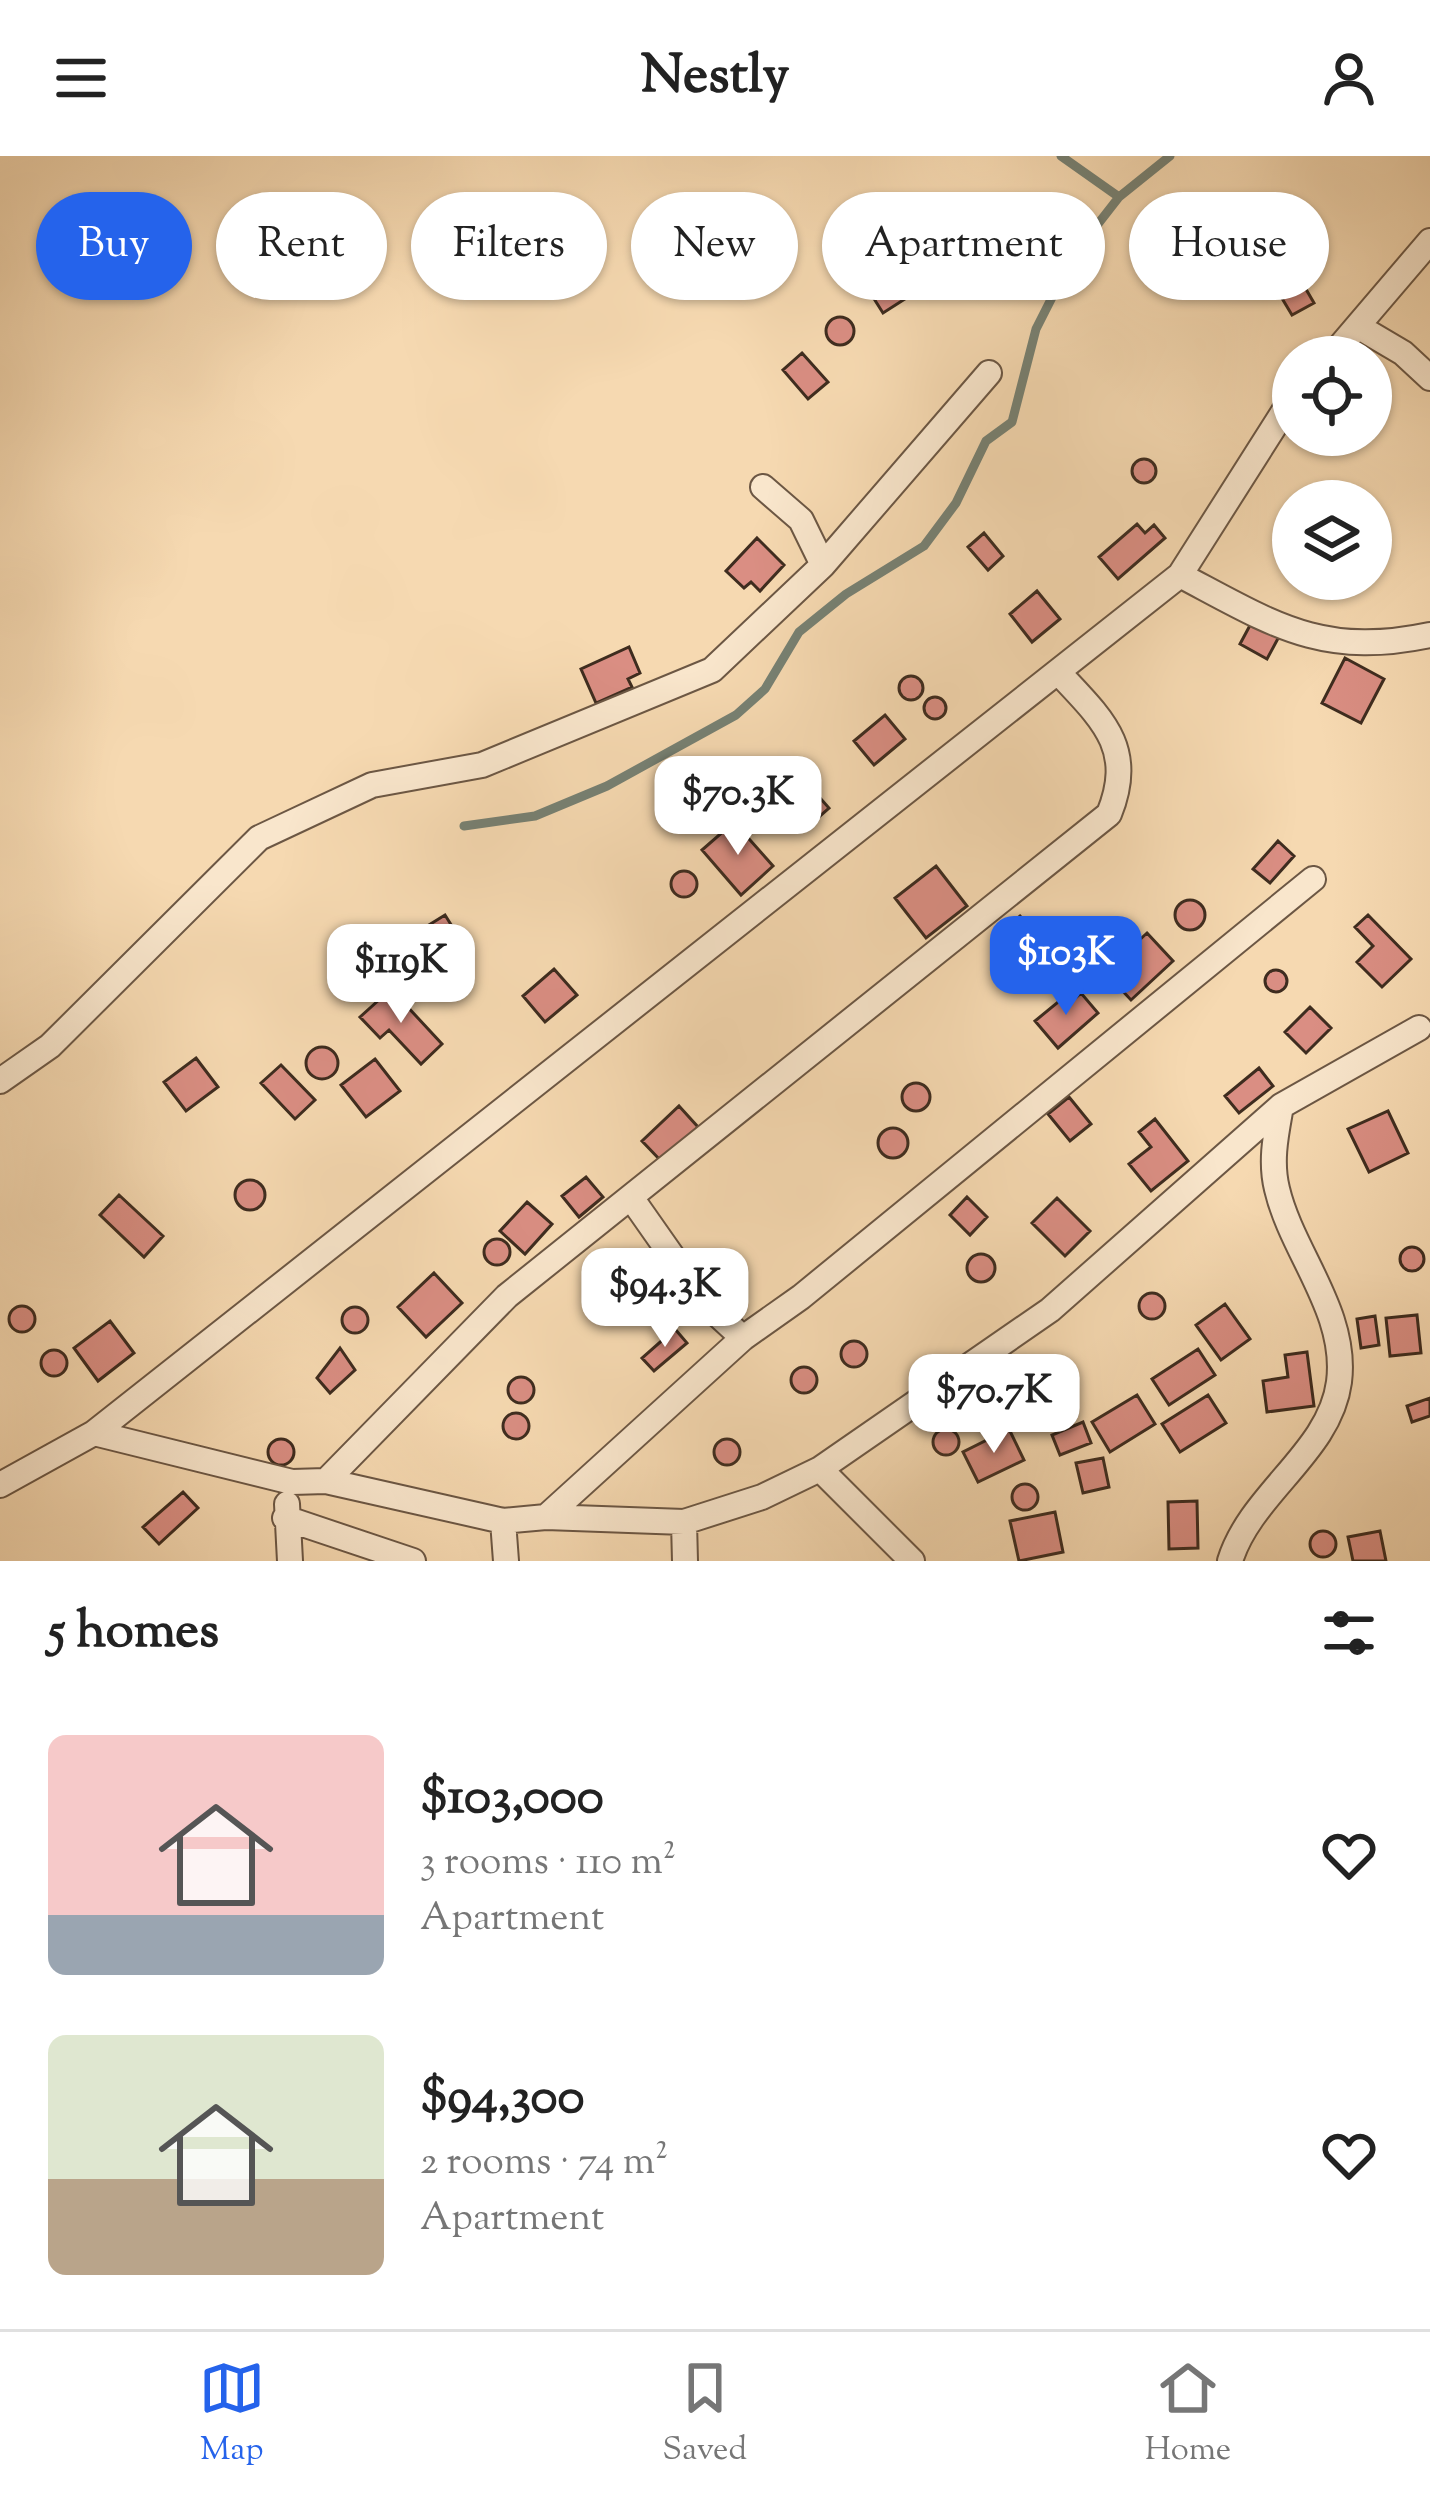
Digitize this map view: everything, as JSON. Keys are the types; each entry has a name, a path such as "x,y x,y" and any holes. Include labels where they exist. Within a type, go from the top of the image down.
{"street":[{"path":"1351,336 1430,241"},
{"path":"1359,327 1403,353 1430,378"},
{"path":"0,1081 50,1046 259,838 372,785 482,765 712,670 823,565 989,373"},
{"path":"0,1485 94,1432 1180,574 1272,431"},
{"path":"763,487 801,520 823,565"},
{"path":"1180,574 1301,637 1362,645 1430,635"},
{"path":"326,1481 507,1296 1109,814 1120,785 1121,758 1092,708 1058,672"},
{"path":"545,1517 742,1338 801,1297 1313,878"},
{"path":"94,1432 292,1482 326,1481 503,1521 545,1517 685,1522 820,1469 1050,1310 1281,1106 1419,1028"},
{"path":"1230,1561 1240,1529 1327,1421 1340,1380 1332,1320 1277,1191 1272,1154 1281,1106"},
{"path":"632,1198 705,1303 742,1338"},
{"path":"820,1469 912,1561"},
{"path":"290,1561 284,1518 292,1482"},
{"path":"284,1518 413,1561"},
{"path":"503,1521 506,1561"},
{"path":"685,1522 685,1561"}],"building":[{"path":"875,300 903,300 883,313"},
{"path":"1283,300 1312,300 1314,303 1292,315"},
{"path":"840,317 850,321 854,331 850,341 840,345 830,341 826,331 830,321"},
{"path":"802,353 828,382 808,399 783,370"},
{"path":"1144,459 1153,462 1153,480 1144,483 1135,480 1132,471 1135,462"},
{"path":"1137,524 1145,533 1154,525 1165,538 1118,579 1099,557"},
{"path":"984,533 1003,556 988,570 968,547"},
{"path":"757,538 784,565 760,591 751,582 744,588 726,571"},
{"path":"1037,591 1060,619 1032,642 1010,614"},
{"path":"1255,616 1282,631 1267,659 1240,644"},
{"path":"629,647 640,673 628,679 632,687 596,703 581,669"},
{"path":"1345,658 1384,679 1361,723 1322,703"},
{"path":"906,676 916,676 923,688 916,700 906,700 899,693 899,683"},
{"path":"935,697 946,708 935,719 924,708"},
{"path":"885,715 905,739 874,765 854,741"},
{"path":"805,781 829,808 803,831 778,804"},
{"path":"734,822 773,866 741,895 702,850"},
{"path":"1278,841 1294,856 1270,883 1253,869"},
{"path":"936,866 967,906 926,938 895,898"},
{"path":"684,871 697,884 684,897 671,884"},
{"path":"1190,900 1201,904 1205,915 1201,926 1190,930 1179,926 1175,915 1179,904"},
{"path":"445,915 465,947 437,965 416,933"},
{"path":"1368,915 1411,959 1382,987 1357,962 1373,946 1355,927"},
{"path":"1020,916 1035,933 1018,948 1003,931"},
{"path":"416,933 437,965 417,980 396,950"},
{"path":"1147,933 1173,961 1131,1000 1105,972"},
{"path":"554,969 577,995 545,1022 523,996"},
{"path":"1276,970 1287,981 1276,992 1265,981"},
{"path":"391,989 442,1044 421,1064 389,1030 380,1038 360,1017"},
{"path":"1069,993 1074,999 1081,993 1098,1013 1058,1048 1035,1021"},
{"path":"1310,1007 1331,1028 1306,1053 1285,1032"},
{"path":"322,1047 333,1052 338,1063 333,1074 322,1079 311,1074 306,1063 311,1052"},
{"path":"196,1058 218,1087 186,1111 164,1082"},
{"path":"375,1059 400,1091 366,1117 341,1085"},
{"path":"281,1065 315,1100 295,1119 261,1083"},
{"path":"1259,1068 1273,1086 1239,1113 1225,1096"},
{"path":"916,1083 926,1087 930,1097 926,1107 916,1111 906,1107 902,1097 906,1087"},
{"path":"1069,1097 1091,1124 1070,1141 1048,1114"},
{"path":"679,1106 698,1127 661,1161 642,1141"},
{"path":"1388,1111 1408,1153 1369,1172 1348,1129"},
{"path":"1155,1119 1188,1161 1151,1191 1129,1164 1151,1147 1139,1132"},
{"path":"893,1128 904,1132 908,1143 904,1154 893,1158 882,1154 878,1143 882,1132"},
{"path":"586,1177 603,1197 579,1217 562,1196"},
{"path":"250,1180 261,1184 265,1195 261,1206 250,1210 239,1206 235,1195 239,1184"},
{"path":"119,1195 163,1236 144,1257 100,1215"},
{"path":"967,1197 987,1217 970,1235 950,1215"},
{"path":"1057,1198 1090,1231 1065,1256 1032,1223"},
{"path":"527,1202 552,1224 525,1254 500,1231"},
{"path":"497,1239 510,1252 497,1265 484,1252"},
{"path":"1412,1247 1421,1250 1421,1268 1412,1271 1403,1268 1400,1259 1403,1250"},
{"path":"981,1254 991,1258 995,1268 991,1278 981,1282 971,1278 967,1268 971,1258"},
{"path":"434,1273 462,1303 426,1337 398,1307"},
{"path":"1152,1293 1165,1306 1152,1319 1139,1306"},
{"path":"1225,1304 1250,1339 1221,1360 1196,1325"},
{"path":"22,1306 35,1319 22,1332 9,1319"},
{"path":"355,1307 368,1320 355,1333 342,1320"},
{"path":"1417,1315 1421,1353 1390,1356 1386,1318"},
{"path":"1375,1316 1379,1345 1361,1348 1357,1319"},
{"path":"110,1321 134,1353 98,1381 74,1348"},
{"path":"675,1329 687,1343 654,1371 642,1358"},
{"path":"854,1341 867,1354 854,1367 841,1354"},
{"path":"340,1348 355,1370 330,1393 317,1378"},
{"path":"1198,1349 1215,1375 1169,1405 1152,1379"},
{"path":"54,1350 67,1363 54,1376 41,1363"},
{"path":"1307,1352 1314,1406 1267,1412 1263,1381 1288,1377 1285,1355"},
{"path":"804,1367 817,1380 804,1393 791,1380"},
{"path":"1047,1374 1057,1378 1061,1388 1057,1398 1047,1402 1037,1398 1033,1388 1037,1378"},
{"path":"521,1377 534,1390 521,1403 508,1390"},
{"path":"1137,1395 1155,1424 1110,1452 1092,1422"},
{"path":"1208,1395 1226,1423 1180,1452 1162,1424"},
{"path":"1430,1398 1430,1416 1412,1422 1407,1406"},
{"path":"516,1413 529,1426 516,1439 503,1426"},
{"path":"1083,1422 1091,1443 1060,1455 1052,1435"},
{"path":"946,1429 959,1442 946,1455 933,1442"},
{"path":"1009,1429 1024,1460 978,1482 963,1452"},
{"path":"281,1439 294,1452 281,1465 268,1452"},
{"path":"727,1439 740,1452 727,1465 714,1452"},
{"path":"1103,1458 1109,1487 1083,1493 1076,1463"},
{"path":"1025,1484 1038,1497 1025,1510 1012,1497"},
{"path":"183,1492 198,1508 159,1544 143,1527"},
{"path":"1197,1501 1198,1548 1169,1549 1168,1502"},
{"path":"1055,1512 1063,1552 1019,1561 1010,1521"},
{"path":"1323,1531 1336,1544 1323,1557 1310,1544"},
{"path":"1380,1531 1386,1561 1353,1561 1348,1537"}],"waterway":[{"path":"1061,156 1119,197"},
{"path":"464,826 535,816 607,786 736,715 765,689 799,632 846,594 924,546 956,503 986,441 1012,422 1036,329 1073,256 1119,197 1170,156"}]}
